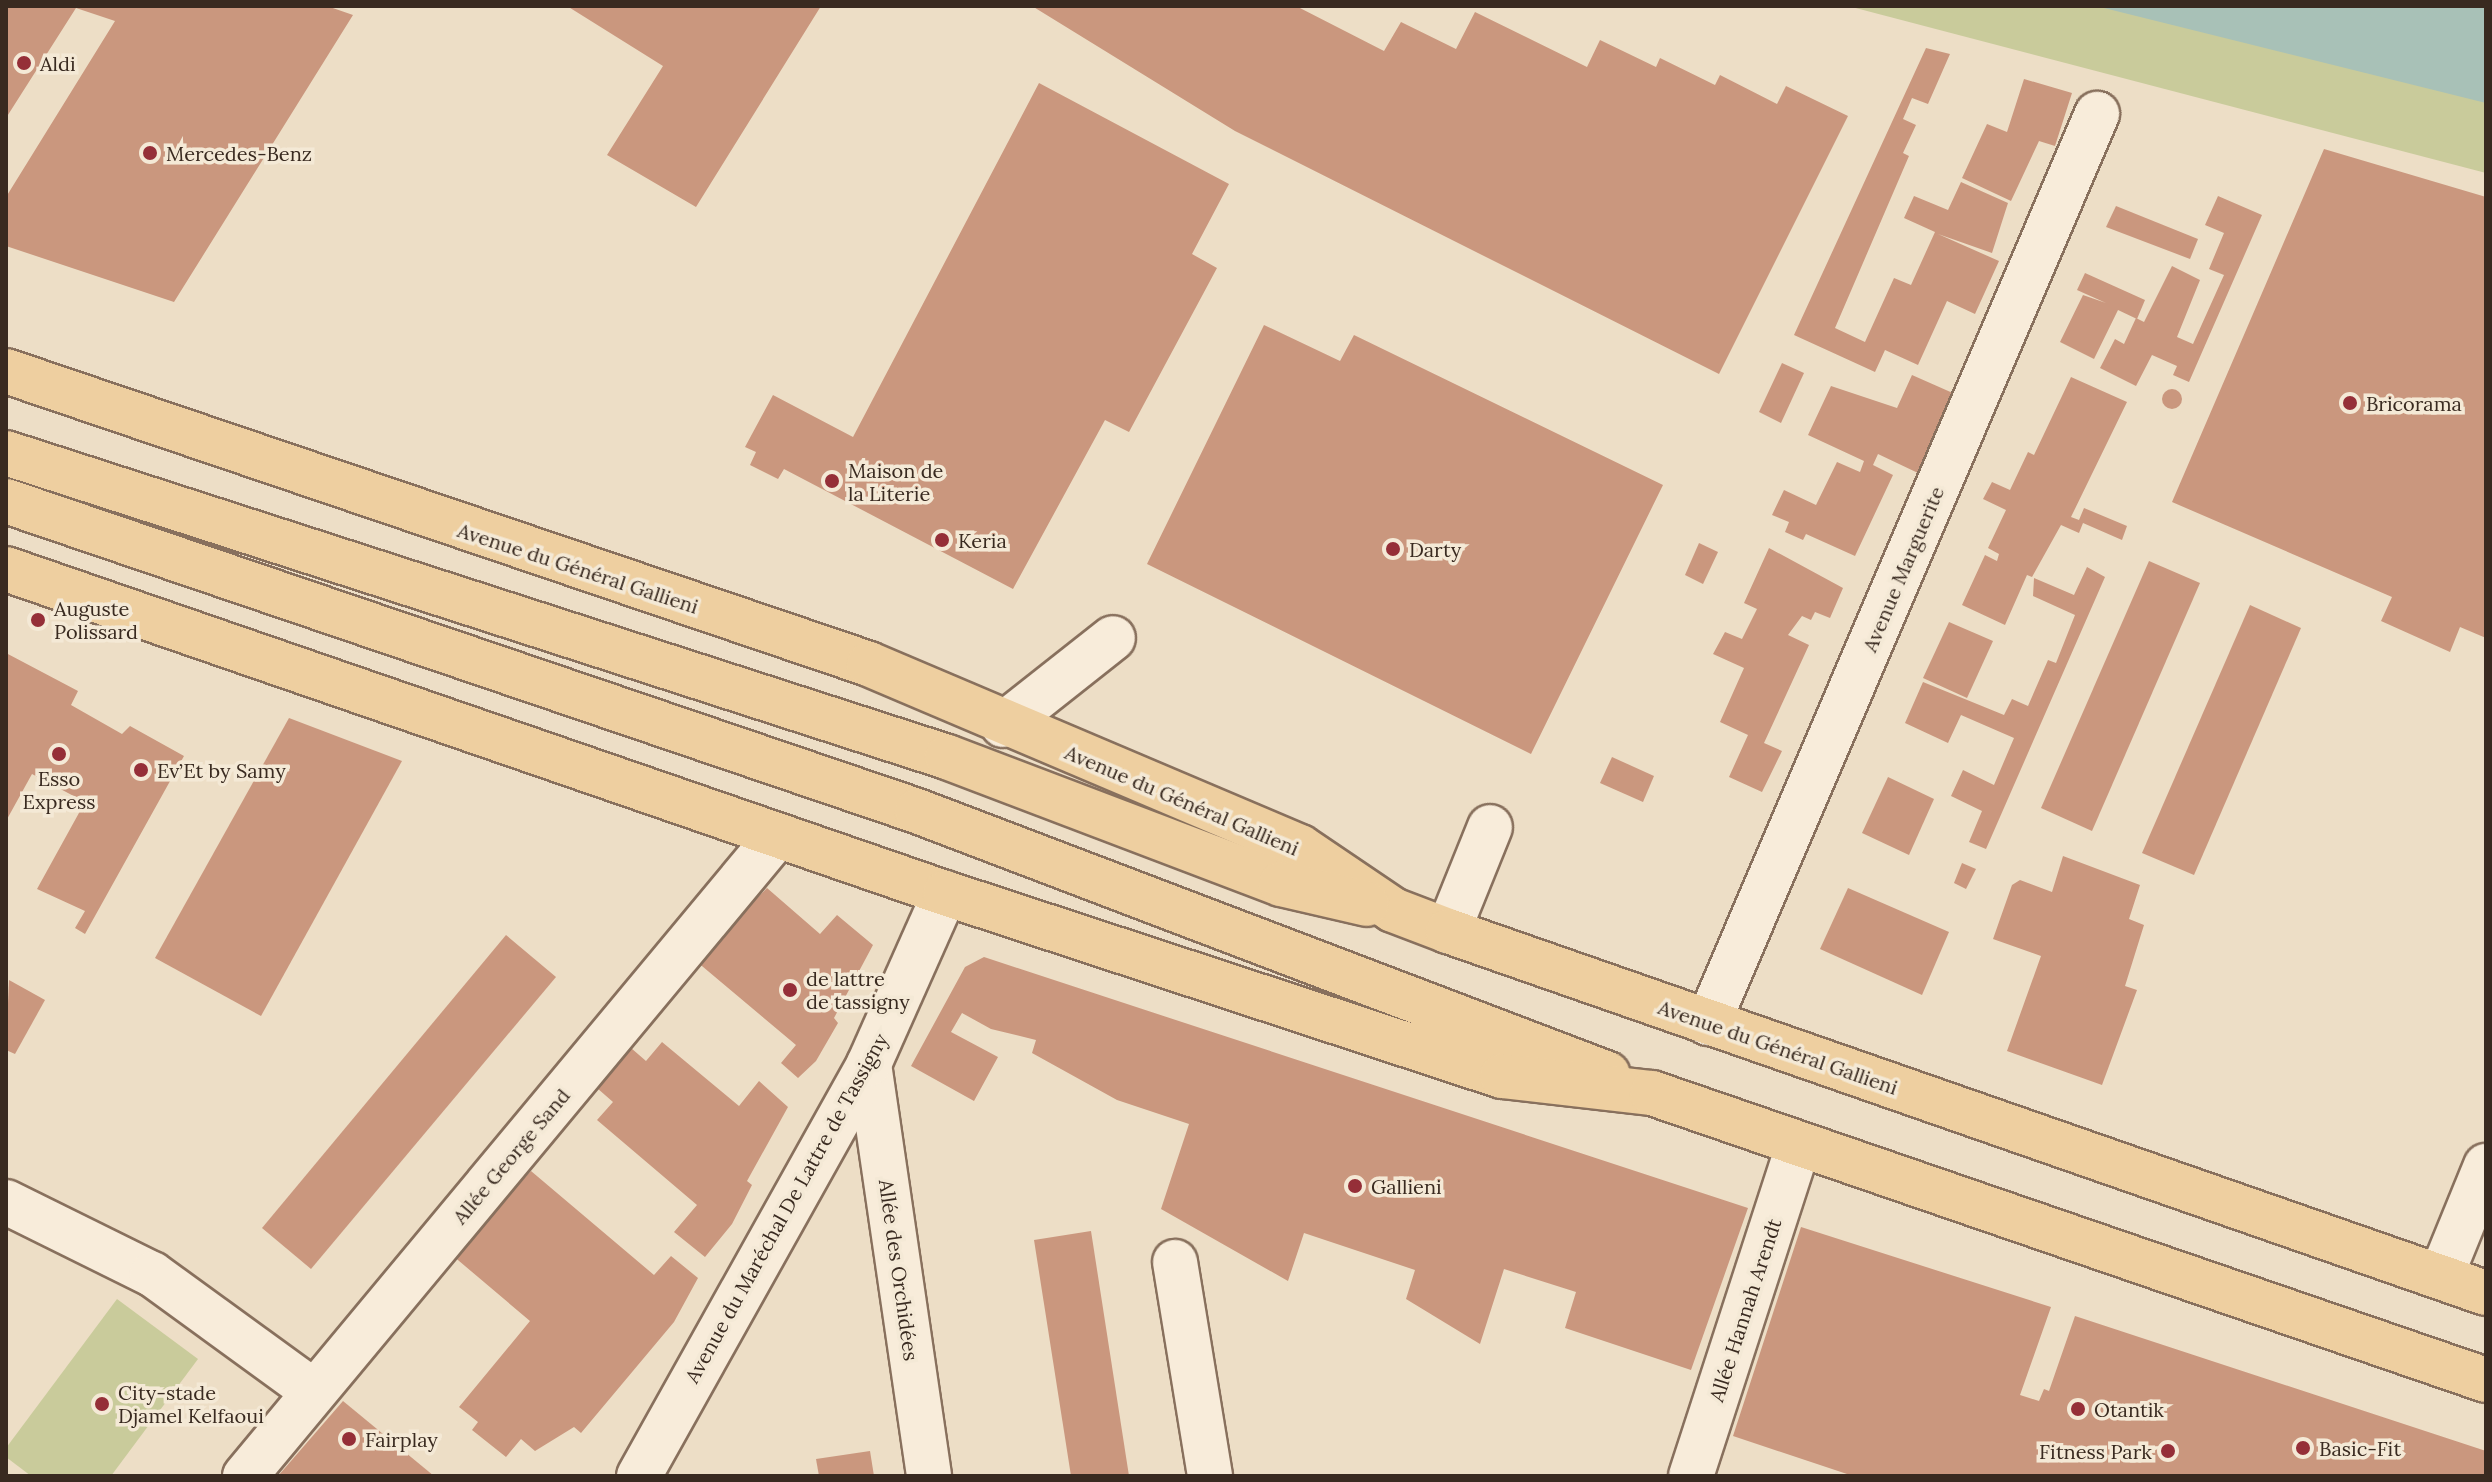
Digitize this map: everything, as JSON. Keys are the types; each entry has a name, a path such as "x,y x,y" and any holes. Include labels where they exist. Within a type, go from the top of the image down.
{"main road":[{"name":"Avenue du Général Gallieni","path":"6,371 869,664 1003,725 1300,847 1393,910 1708,1023 2486,1293"},
{"path":"6,453 947,757 1281,884 1393,910"},
{"path":"6,501 917,811 1652,1093 2486,1380"},
{"path":"6,569 945,893 1502,1076 1652,1093"}],"street":[{"name":"Avenue Marguerite","path":"1708,1023 2097,114"},
{"path":"1003,725 1113,638"},
{"path":"1448,931 1490,827"},
{"name":"Allée George Sand","path":"245,1476 777,836"},
{"name":"Avenue du Maréchal De Lattre de Tassigny","path":"639,1476 869,1064 945,893"},
{"name":"Allée des Orchidées","path":"869,1064 929,1476"},
{"name":"Allée Hannah Arendt","path":"1691,1476 1799,1144"},
{"path":"2441,1276 2486,1166"},
{"path":"11,1206 152,1274 313,1391"},
{"path":"1175,1262 1210,1476"}],"green space":[{"path":"1848,6 2100,6 2486,102 2486,173"},
{"name":"City-stade Djamel Kelfaoui","path":"117,1299 198,1359 111,1476 31,1476 6,1457 6,1448"}],"shaded area":[{"path":"2096,6 2486,6 2486,103"}],"building":[{"name":"Mercedes-Benz","path":"6,6 327,6 353,15 174,302 6,246 6,197 115,21 76,8 6,118"},
{"path":"567,6 821,6 696,207 607,155 663,66"},
{"path":"1032,6 1296,6 1384,51 1401,22 1456,49 1475,12 1587,67 1600,40 1656,67 1660,58 1715,85 1720,75 1777,104 1786,86 1848,116 1719,374 1235,131"},
{"path":"1926,48 1950,54 1928,104 1912,98 1903,119 1916,125 1903,153 1909,156 1835,328 1865,342 1894,278 1911,285 1935,232 1904,218 1914,196 1948,210 1961,182 2008,203 1992,253 1938,234 1999,261 1975,314 1947,301 1918,365 1885,350 1875,372 1794,335"},
{"path":"2024,79 2072,93 2055,146 2039,141 2011,201 1962,178 1987,124 2007,132"},
{"path":"1039,83 1229,184 1192,254 1217,268 1129,432 1105,420 1013,589 784,469 778,479 750,465 756,452 745,447 773,395 853,437"},
{"name":"Bricorama","path":"2324,149 2486,197 2486,638 2460,627 2450,652 2381,621 2392,597 2172,502"},
{"path":"2218,196 2262,215 2189,382 2173,375 2177,366 2152,355 2136,386 2100,368 2115,339 2124,344 2136,318 2144,322 2172,266 2200,280 2177,337 2193,344 2224,275 2209,269 2224,233 2205,225"},
{"path":"2116,206 2198,239 2190,259 2106,227"},
{"path":"2085,273 2145,300 2137,319 2118,310 2094,359 2060,342 2083,295 2106,303 2077,290"},
{"name":"Darty","path":"1264,325 1340,361 1354,335 1663,485 1531,754 1147,564"},
{"path":"1782,363 1804,373 1781,423 1759,412"},
{"path":"1912,375 1955,394 1918,473 1878,454 1873,465 1893,475 1855,556 1806,534 1803,540 1785,532 1789,522 1772,515 1784,490 1816,505 1837,462 1860,472 1864,461 1808,435 1831,386 1897,408"},
{"path":"2071,377 2127,402 2071,517 2079,520 2084,508 2127,526 2122,540 2083,523 2079,533 2061,525 2032,577 2027,575 2005,625 1962,605 1985,555 1997,561 1999,554 1988,548 2006,510 1983,499 1992,482 2010,490 2028,452 2034,455"},
{"path":"2172,389 2179,392 2182,399 2179,406 2172,409 2165,406 2162,399 2165,392"},
{"path":"1699,543 1718,552 1703,584 1685,575"},
{"path":"1769,548 1843,588 1830,618 1815,612 1811,620 1802,616 1788,635 1809,645 1764,743 1782,751 1762,792 1729,777 1748,735 1720,722 1744,668 1713,654 1725,632 1742,639 1757,609 1744,603"},
{"path":"2149,561 2200,583 2092,831 2041,808"},
{"path":"2087,567 2105,577 1986,849 1969,842 1982,811 1951,796 1963,770 1994,785 2014,738 1961,715 1948,743 1905,723 1923,682 2004,715 2012,699 2028,706 2048,660 2056,663 2075,615 2033,596 2034,578 2074,595"},
{"path":"2250,605 2301,628 2194,875 2142,853"},
{"path":"1949,622 1993,641 1967,698 1923,678"},
{"path":"6,653 78,691 71,705 122,734 130,726 184,756 85,934 75,928 85,911 37,889 85,802 32,774 6,821"},
{"path":"289,718 402,761 261,1016 155,958"},
{"path":"1612,757 1654,776 1643,802 1600,783"},
{"path":"1888,777 1934,799 1909,855 1862,833"},
{"path":"2063,856 2140,885 2129,919 2144,925 2125,986 2137,990 2102,1085 2007,1051 2041,956 1993,939 2012,885 2020,880 2052,892"},
{"path":"1962,863 1976,869 1966,889 1954,883"},
{"name":"de lattre de tassigny","path":"767,888 820,934 837,915 873,945 834,1018 838,1023 816,1061 798,1078 781,1063 796,1045 696,961"},
{"path":"1848,888 1949,932 1922,995 1820,949"},
{"path":"506,935 556,977 311,1269 262,1228"},
{"path":"984,957 1748,1208 1691,1370 1565,1328 1576,1292 1504,1269 1480,1344 1406,1299 1415,1270 1304,1233 1288,1281 1161,1209 1189,1124 1117,1100 1032,1053 1036,1040 991,1029 962,1013 951,1032 998,1057 974,1101 911,1066 965,967"},
{"path":"9,980 45,1000 15,1054 6,1050"},
{"path":"662,1042 739,1106 759,1081 788,1107 747,1181 752,1185 732,1224 705,1257 674,1232 697,1205 597,1120 613,1102 597,1088 631,1048 646,1061"},
{"path":"531,1171 654,1275 671,1256 698,1278 674,1322 581,1433 574,1427 535,1451 521,1439 506,1457 472,1430 478,1422 459,1407 530,1321 452,1255"},
{"path":"1801,1227 2051,1307 2020,1395 2039,1401 2044,1389 2049,1391 2075,1316 2486,1451 2486,1476 1853,1476 1733,1436"},
{"path":"1091,1231 1129,1476 1071,1476 1034,1240"},
{"name":"Fairplay","path":"343,1401 434,1476 278,1476"},
{"path":"870,1451 874,1476 819,1476 816,1459"}],"place":[{"name":"Aldi","path":"24,63"},
{"name":"Mercedes-Benz","path":"150,153"},
{"name":"Bricorama","path":"2350,403"},
{"name":"Maison de la Literie","path":"832,481"},
{"name":"Keria","path":"942,540"},
{"name":"Darty","path":"1393,549"},
{"name":"Auguste Polissard","path":"38,620"},
{"name":"Esso Express","path":"59,754"},
{"name":"Ev’Et by Samy","path":"141,770"},
{"name":"de lattre de tassigny","path":"790,990"},
{"name":"Gallieni","path":"1355,1186"},
{"name":"City-stade Djamel Kelfaoui","path":"102,1404"},
{"name":"Otantik","path":"2078,1409"},
{"name":"Fairplay","path":"349,1439"},
{"name":"Basic-Fit","path":"2303,1448"},
{"name":"Fitness Park","path":"2168,1451"}]}
